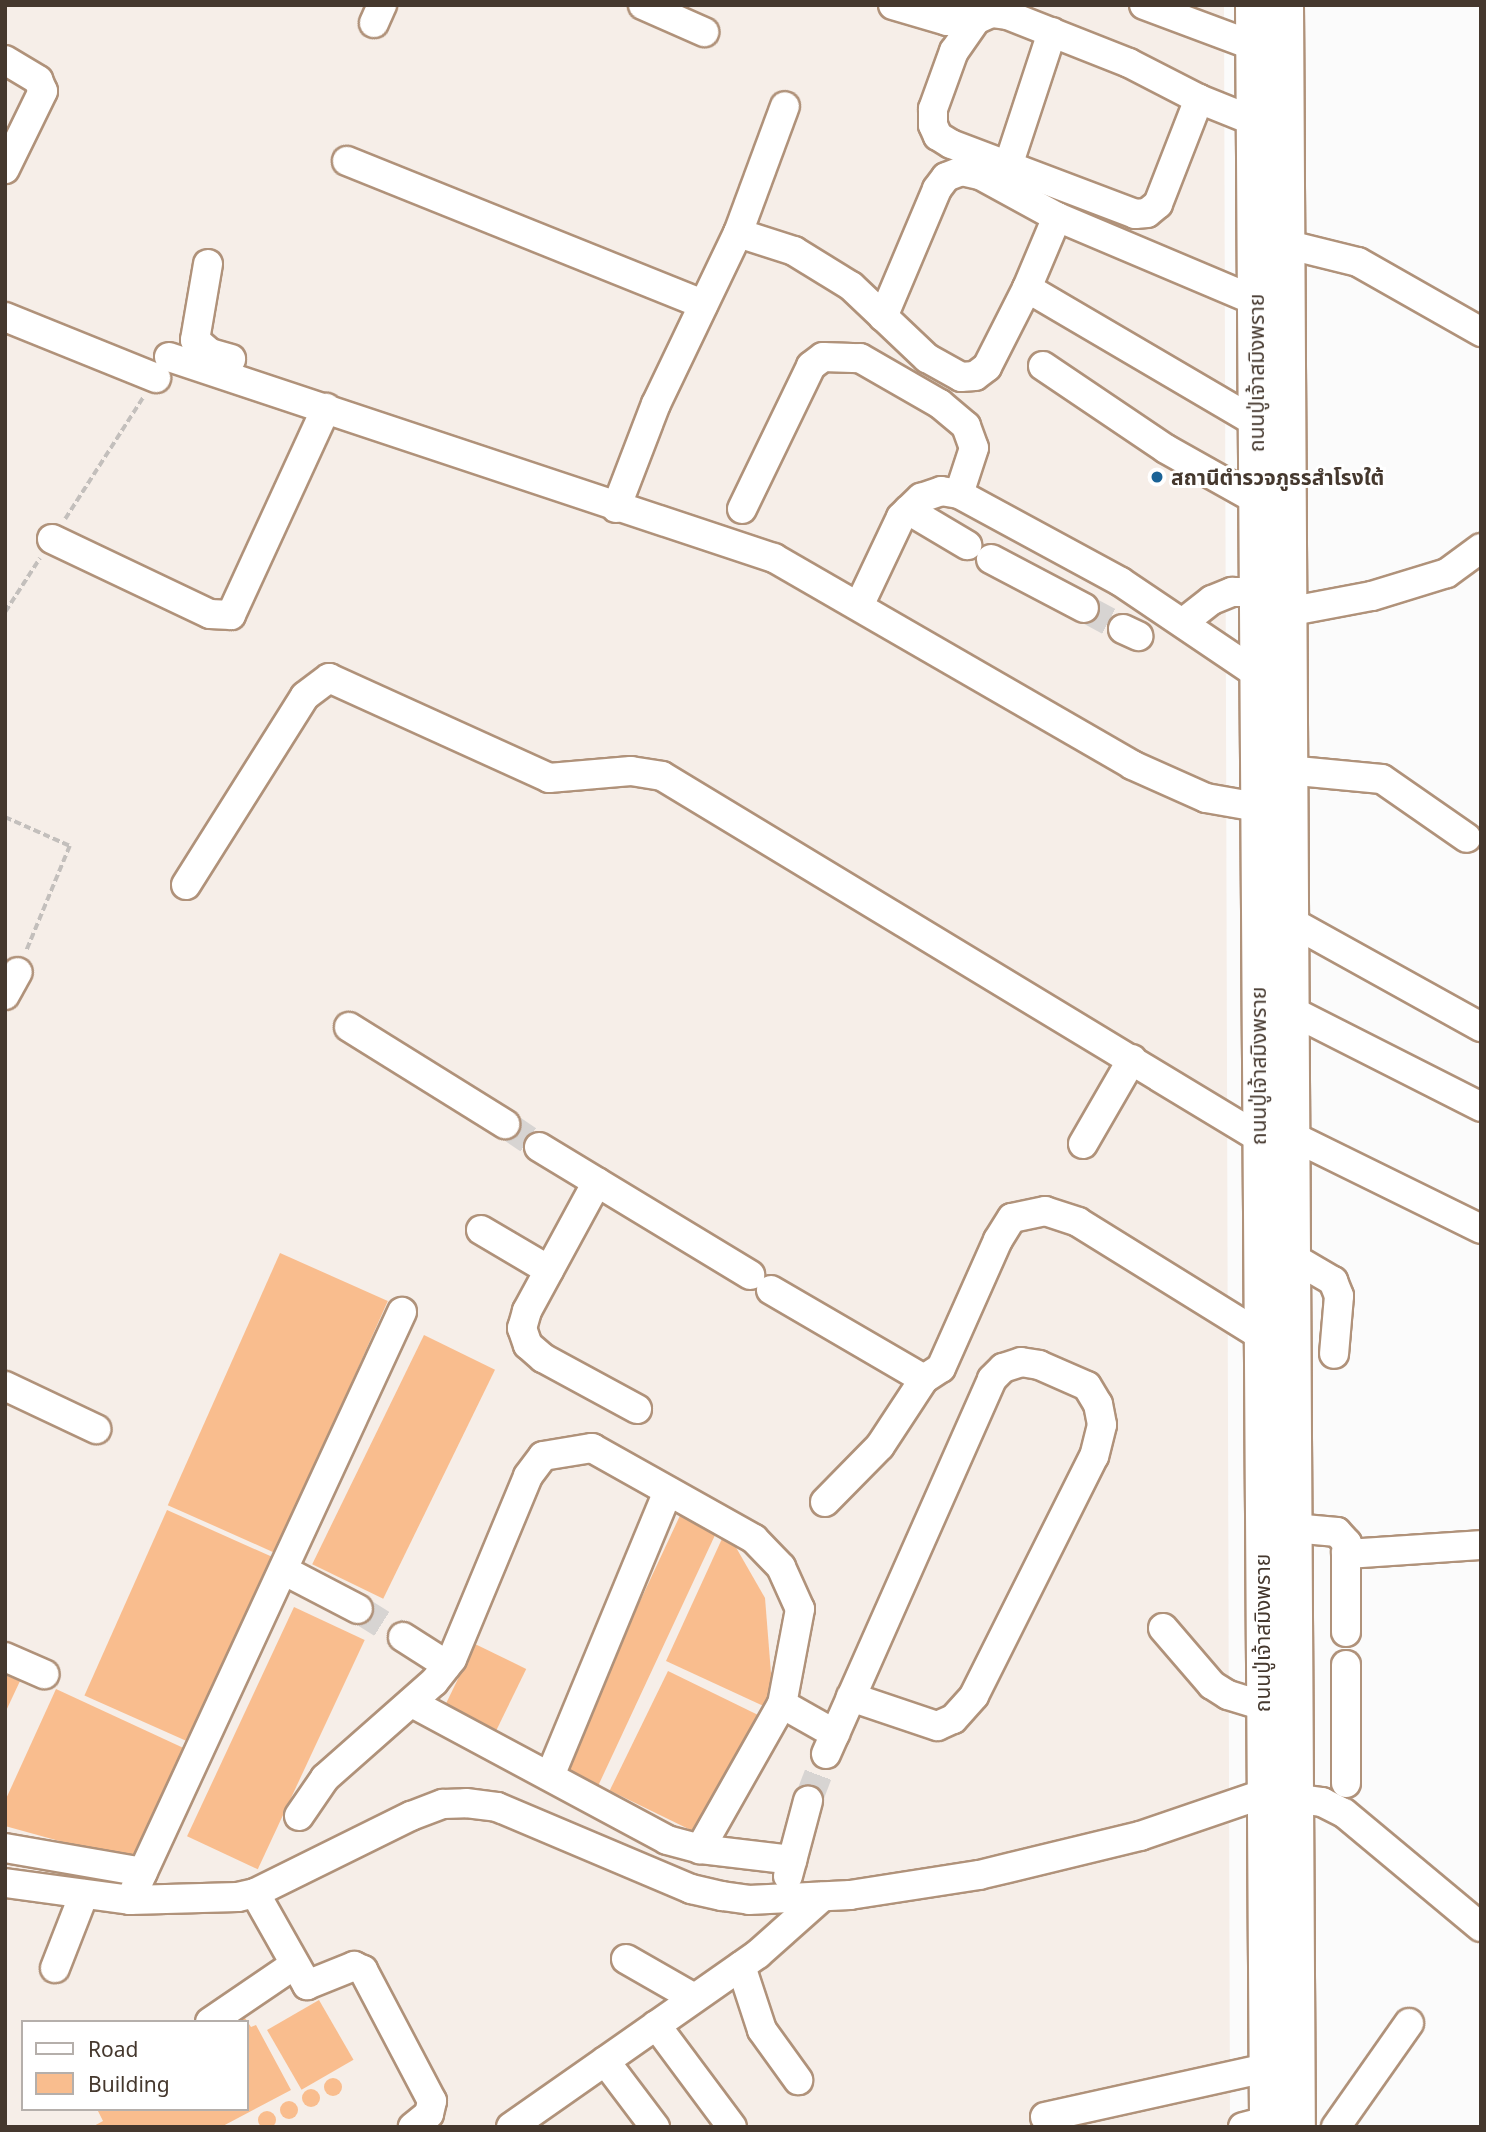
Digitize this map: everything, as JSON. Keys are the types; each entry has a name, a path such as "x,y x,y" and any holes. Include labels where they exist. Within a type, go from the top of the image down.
{"main road":[{"name":"ถนนปู่เจ้าสมิงพราย","path":"1253,5 1257,423 1287,612 1287,770 1272,808 1274,1136 1292,1257 1293,1528 1266,2068 1268,2125"},
{"name":"ถนนปู่เจ้าสมิงพราย","path":"1268,2125 1279,1797 1263,1706 1260,1335 1274,1136 1290,1010 1288,920 1256,673 1256,592 1285,244 1285,5"}],"street":[{"path":"643,5 704,32"},
{"path":"893,5 947,21 959,16 966,5"},
{"path":"1144,5 1254,46"},
{"path":"1199,99 1158,204 1147,213 1135,214 1008,166 938,136 933,109 954,51 976,20 991,13 1007,15 1052,32 1164,78 1199,99 1254,121"},
{"path":"1008,166 1052,32"},
{"path":"5,60 38,80 43,95 5,169"},
{"path":"616,508 656,404 738,233 785,106"},
{"path":"347,161 703,304"},
{"path":"883,317 937,189 946,177 961,171 981,175 1057,217 1256,301"},
{"path":"738,233 794,251 851,286 927,358 961,377 975,376 988,367 1027,288 1057,217"},
{"path":"1285,244 1358,262 1481,332"},
{"path":"177,357 208,264"},
{"path":"1027,288 1257,423"},
{"path":"5,317 177,357 616,508 774,558 1132,765 1206,798 1272,808"},
{"path":"177,357 210,352 251,365"},
{"path":"742,509 811,366 823,356 860,358 940,404 966,426 974,448 959,494"},
{"path":"1043,366 1166,449 1266,493"},
{"path":"52,539 210,614 231,615 238,608 326,408"},
{"path":"859,606 908,510 921,498 941,491 959,494 1185,621 1256,673"},
{"path":"908,510 979,552 1084,608"},
{"path":"1287,612 1372,596 1447,573 1481,548"},
{"path":"1185,621 1212,600 1232,592 1256,592"},
{"path":"186,885 305,696 329,678 549,778 631,771 662,776 1132,1059 1274,1136 1481,1229"},
{"path":"1287,770 1382,779 1467,838"},
{"path":"1288,920 1481,1027"},
{"path":"1290,1010 1481,1107"},
{"path":"349,1027 505,1124"},
{"path":"1083,1144 1132,1059"},
{"path":"539,1147 923,1379"},
{"path":"597,1182 527,1311 522,1328 528,1345 637,1409"},
{"path":"825,1502 880,1446 923,1379 942,1368 998,1240 1012,1218 1027,1212 1045,1211 1078,1222 1260,1335"},
{"path":"481,1230 549,1270"},
{"path":"1292,1257 1333,1281 1339,1296 1334,1354"},
{"path":"130,1900 285,1571 402,1312"},
{"path":"782,1704 830,1744 992,1378 1003,1367 1021,1362 1039,1365 1087,1386 1098,1404 1102,1425 1094,1456 974,1696 953,1719 937,1726 851,1697"},
{"path":"5,1386 96,1429"},
{"path":"299,1816 325,1778 412,1703 447,1665 528,1476 543,1457 592,1448 754,1539 791,1583 800,1609 782,1704 699,1849"},
{"path":"550,1776 668,1491"},
{"path":"1293,1528 1337,1532 1347,1543 1346,1632"},
{"path":"1346,1554 1481,1545"},
{"path":"285,1571 358,1608"},
{"path":"1163,1628 1212,1685 1228,1695 1263,1706"},
{"path":"403,1637 447,1665"},
{"path":"5,1657 44,1674"},
{"path":"1346,1665 1346,1783"},
{"path":"412,1703 667,1840 699,1849 792,1860"},
{"path":"5,1884 130,1900 199,1900 255,1893 411,1816 443,1804 466,1803 497,1807 691,1889 749,1900 822,1897 979,1875 1140,1836 1279,1797 1322,1802 1363,1826 1481,1927"},
{"path":"782,1899 808,1801"},
{"path":"5,1848 143,1872"},
{"path":"255,1893 303,1981 313,1986 354,1966 363,1970 432,2101 429,2115 413,2127"},
{"path":"55,1968 84,1894"},
{"path":"511,2127 741,1966 822,1897"},
{"path":"626,1959 694,1998"},
{"path":"213,2020 294,1965"},
{"path":"741,1966 762,2030 798,2080"},
{"path":"1336,2127 1409,2023"},
{"path":"656,2025 732,2127"},
{"path":"605,2061 655,2127"},
{"path":"1045,2117 1266,2068"}],"path":[{"path":"5,612 177,357"},
{"path":"5,817 70,846 12,983"}],"shaded area":[{"path":"5,5 1224,5 1230,2127 5,2127"}],"building":[{"path":"280,1253 388,1301 276,1553 168,1505"},
{"path":"424,1335 495,1370 383,1599 312,1564"},
{"path":"684,1507 720,1524 596,1791 559,1774"},
{"path":"167,1510 278,1559 195,1745 84,1695"},
{"path":"726,1530 765,1598 774,1711 666,1661"},
{"path":"294,1607 365,1640 258,1869 187,1836"},
{"path":"475,1644 526,1669 492,1738 441,1713"},
{"path":"668,1671 760,1716 701,1835 610,1791"},
{"path":"5,1675 20,1681 5,1713"},
{"path":"56,1689 190,1751 139,1863 5,1826 5,1801"},
{"path":"319,2000 354,2060 302,2090 267,2030"},
{"path":"248,2022 251,2027 256,2025 291,2090 221,2127 92,2127 103,2121 98,2111 248,2111"},
{"path":"329,2078 337,2078 342,2087 340,2094 329,2096 324,2091 324,2083"},
{"path":"307,2089 315,2089 320,2098 318,2105 307,2107 302,2102 302,2094"},
{"path":"285,2101 293,2101 298,2110 296,2117 285,2119 280,2114 280,2106"},
{"path":"267,2111 273,2114 276,2120 273,2126 267,2129 261,2126 258,2120 261,2114"}],"tunnel":[{"path":"1084,608 1123,629"},
{"path":"505,1124 539,1147"},
{"path":"358,1609 403,1637"},
{"path":"808,1801 826,1754"}],"place":[{"name":"สถานีตำรวจภูธรสำโรงใต้","path":"1157,477"}]}
